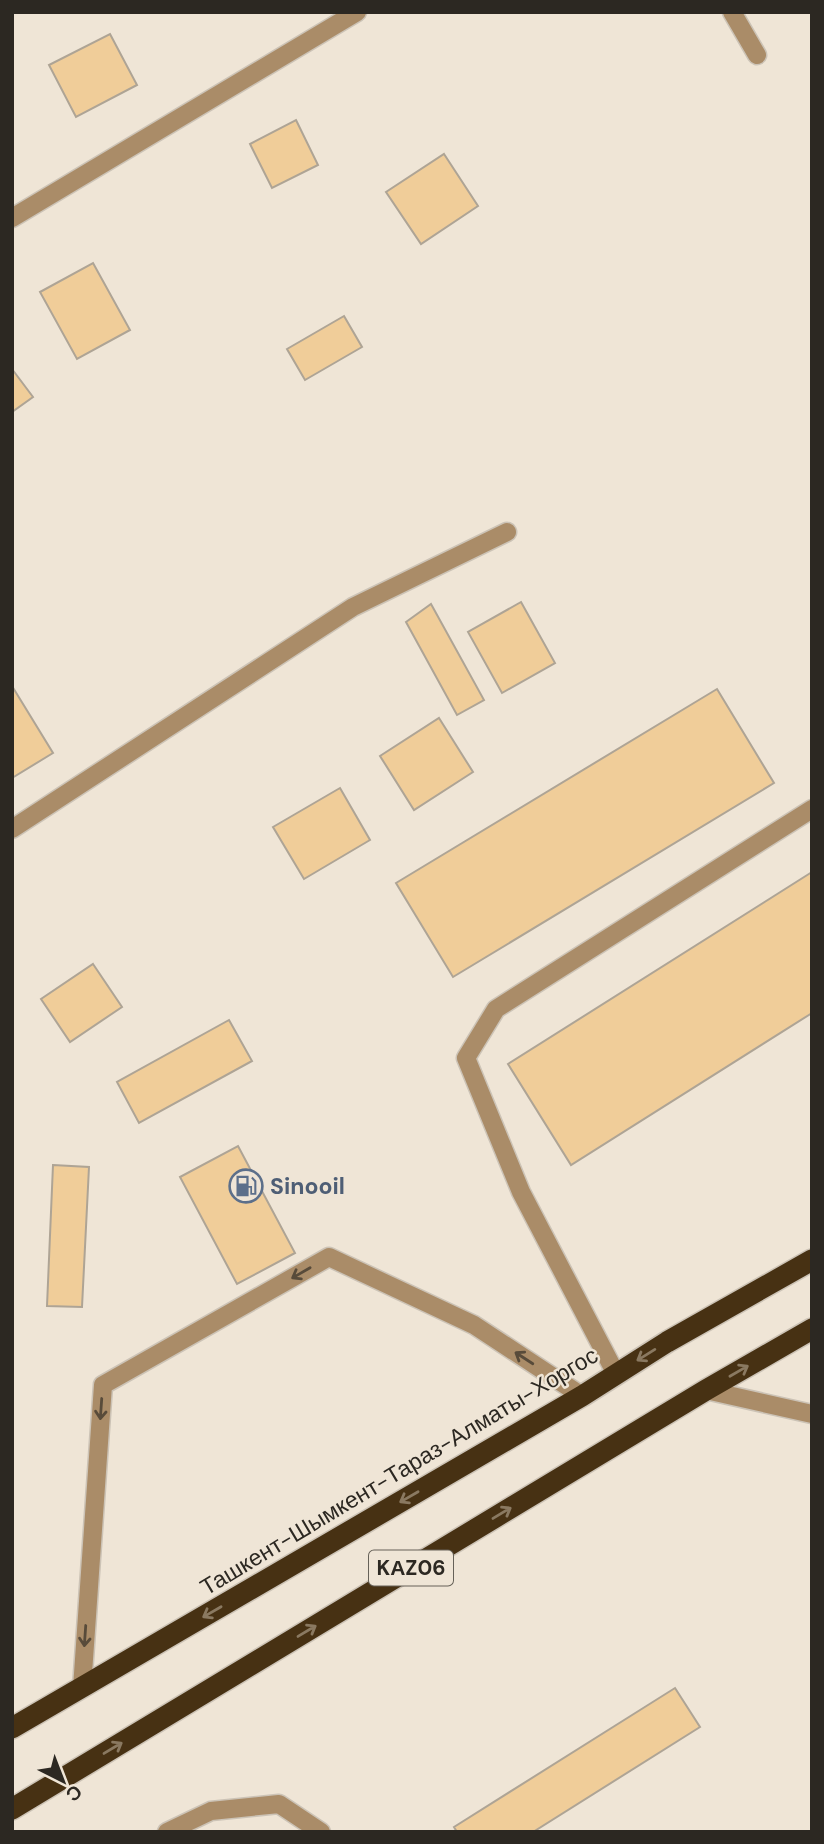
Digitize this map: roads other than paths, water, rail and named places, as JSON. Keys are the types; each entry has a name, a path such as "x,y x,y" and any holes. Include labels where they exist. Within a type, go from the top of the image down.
{"highway":[{"name":"Ташкент-Шымкент-Тараз-Алматы-Хоргос","path":"12,1728 582,1396 667,1342 812,1261"},
{"name":"KАZ06","path":"12,1809 706,1390 812,1329"}],"street":[{"path":"12,218 357,12"},
{"path":"732,12 757,55"},
{"path":"12,828 353,607 508,532"},
{"path":"616,1374 521,1192 466,1058 496,1009 812,809"},
{"path":"82,1688 103,1385 329,1257 474,1325 582,1396"},
{"path":"706,1390 812,1414"},
{"path":"167,1832 211,1811 279,1804 321,1832"}],"place":[{"name":"Sinooil","path":"246,1186"}]}
